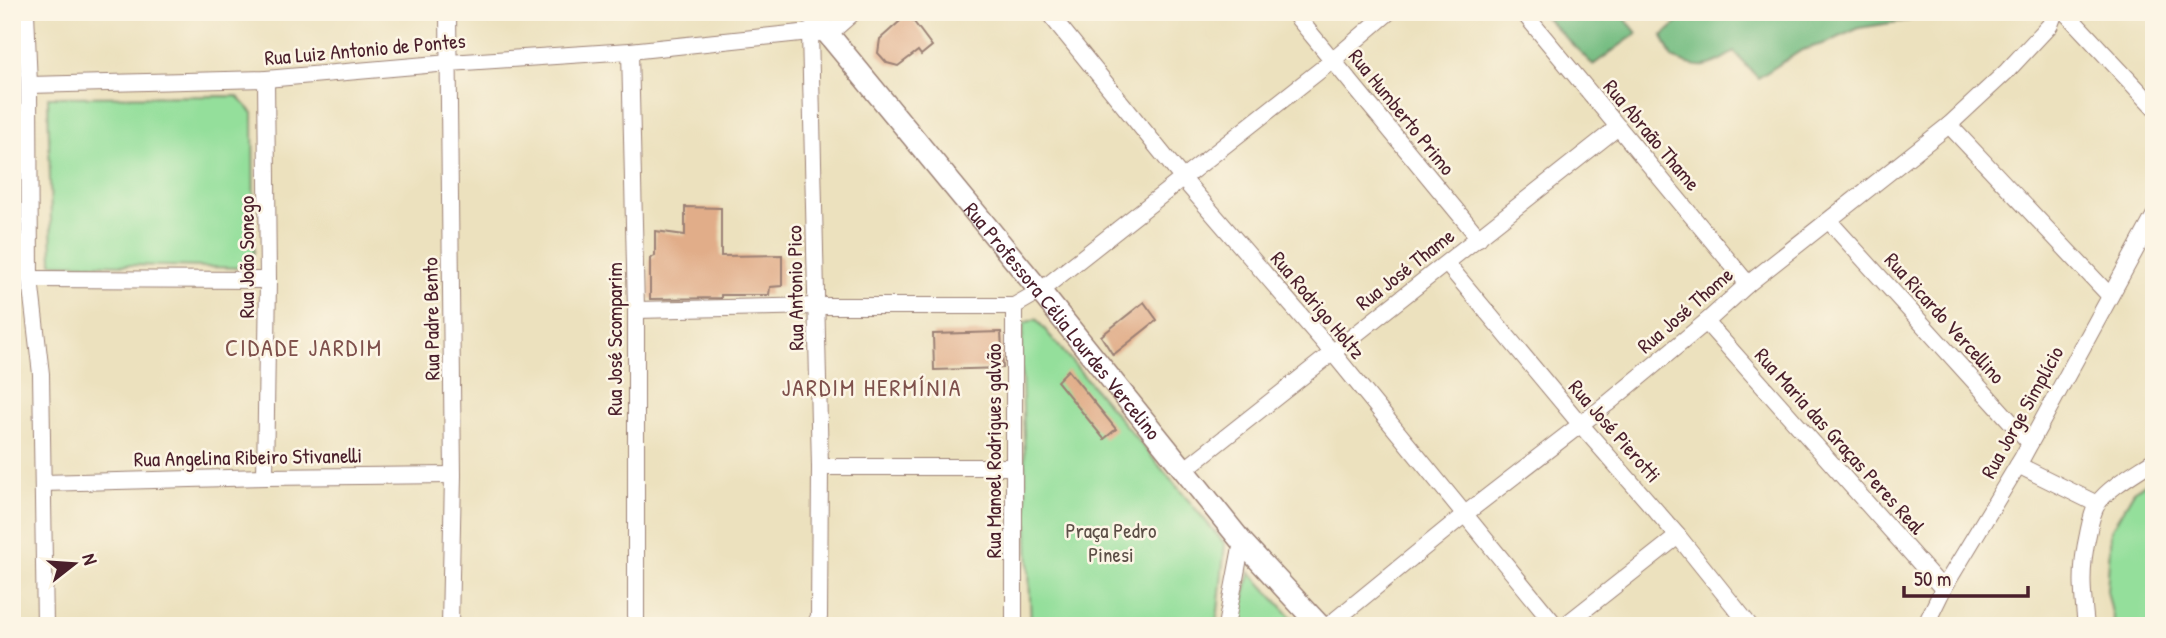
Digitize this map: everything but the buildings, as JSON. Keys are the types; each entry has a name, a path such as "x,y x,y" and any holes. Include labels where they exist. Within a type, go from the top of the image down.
{"main road":[{"name":"Rua Professora Célia Lourdes Vercelino","path":"816,26 1040,291 1242,541 1320,626"}],"street":[{"path":"26,12 30,279 41,374 45,626"},
{"name":"Rua Padre Bento","path":"448,12 453,474 450,626"},
{"path":"816,26 854,12"},
{"name":"Rua Rodrigo Holtz","path":"1048,12 1183,179 1333,354 1556,626"},
{"name":"Rua Humberto Primo","path":"1293,12 1479,238"},
{"path":"636,310 1014,306 1040,291 1390,12"},
{"name":"Rua Abraão Thame","path":"1523,12 1748,284"},
{"name":"Rua José Thome","path":"1328,626 1465,514 1581,425 1748,284 1949,125 2007,71 2050,24 2055,12"},
{"path":"2064,12 2154,107"},
{"name":"Rua Luiz Antonio de Pontes","path":"29,85 266,79 449,62 630,51 816,26"},
{"name":"Rua Antonio Pico","path":"814,626 819,617 820,467 816,306 816,26"},
{"name":"Rua José Scomparim","path":"630,51 636,310 636,626"},
{"name":"Rua João Sonego","path":"265,477 268,280 266,79"},
{"path":"1949,125 2110,296"},
{"name":"Rua José Thame","path":"1184,470 1618,127"},
{"name":"Rua Jorge Simplício","path":"1925,626 1943,589 2018,465 2154,216"},
{"name":"Rua Ricardo Vercellino","path":"1829,221 2030,443"},
{"name":"Rua José Pierotti","path":"1447,264 1678,536 1750,626"},
{"path":"30,279 268,280"},
{"name":"Rua Manoel Rodrigues galvão","path":"1014,306 1014,626"},
{"name":"Rua Maria das Graças Peres Real","path":"1706,322 1943,589"},
{"path":"2086,626 2081,587 2083,558 2090,523 2097,505 2108,493 2154,460"},
{"path":"2018,465 2097,505"},
{"path":"820,467 1013,467"},
{"name":"Rua Angelina Ribeiro Stivanelli","path":"43,483 453,474"},
{"path":"1563,626 1678,536"},
{"path":"1226,626 1242,541"}],"green space":[{"path":"1540,12 1620,12 1637,33 1593,65"},
{"path":"1690,12 1919,12 1910,20 1859,28 1829,42 1802,50 1758,78 1734,52 1704,66 1691,65 1672,58 1662,36"},
{"path":"237,96 253,113 254,252 245,268 52,263 48,97"},
{"name":"Praça Pedro Pinesi","path":"1036,319 1225,544 1217,621 1175,626 1031,626 1021,353 1024,323"},
{"path":"2154,478 2154,626 2115,626 2107,591 2111,530 2134,491"},
{"path":"1250,572 1292,618 1290,626 1238,626"}],"district":[{"name":"CIDADE JARDIM","path":"304,347"},
{"name":"JARDIM HERMÍNIA","path":"872,387"}]}
